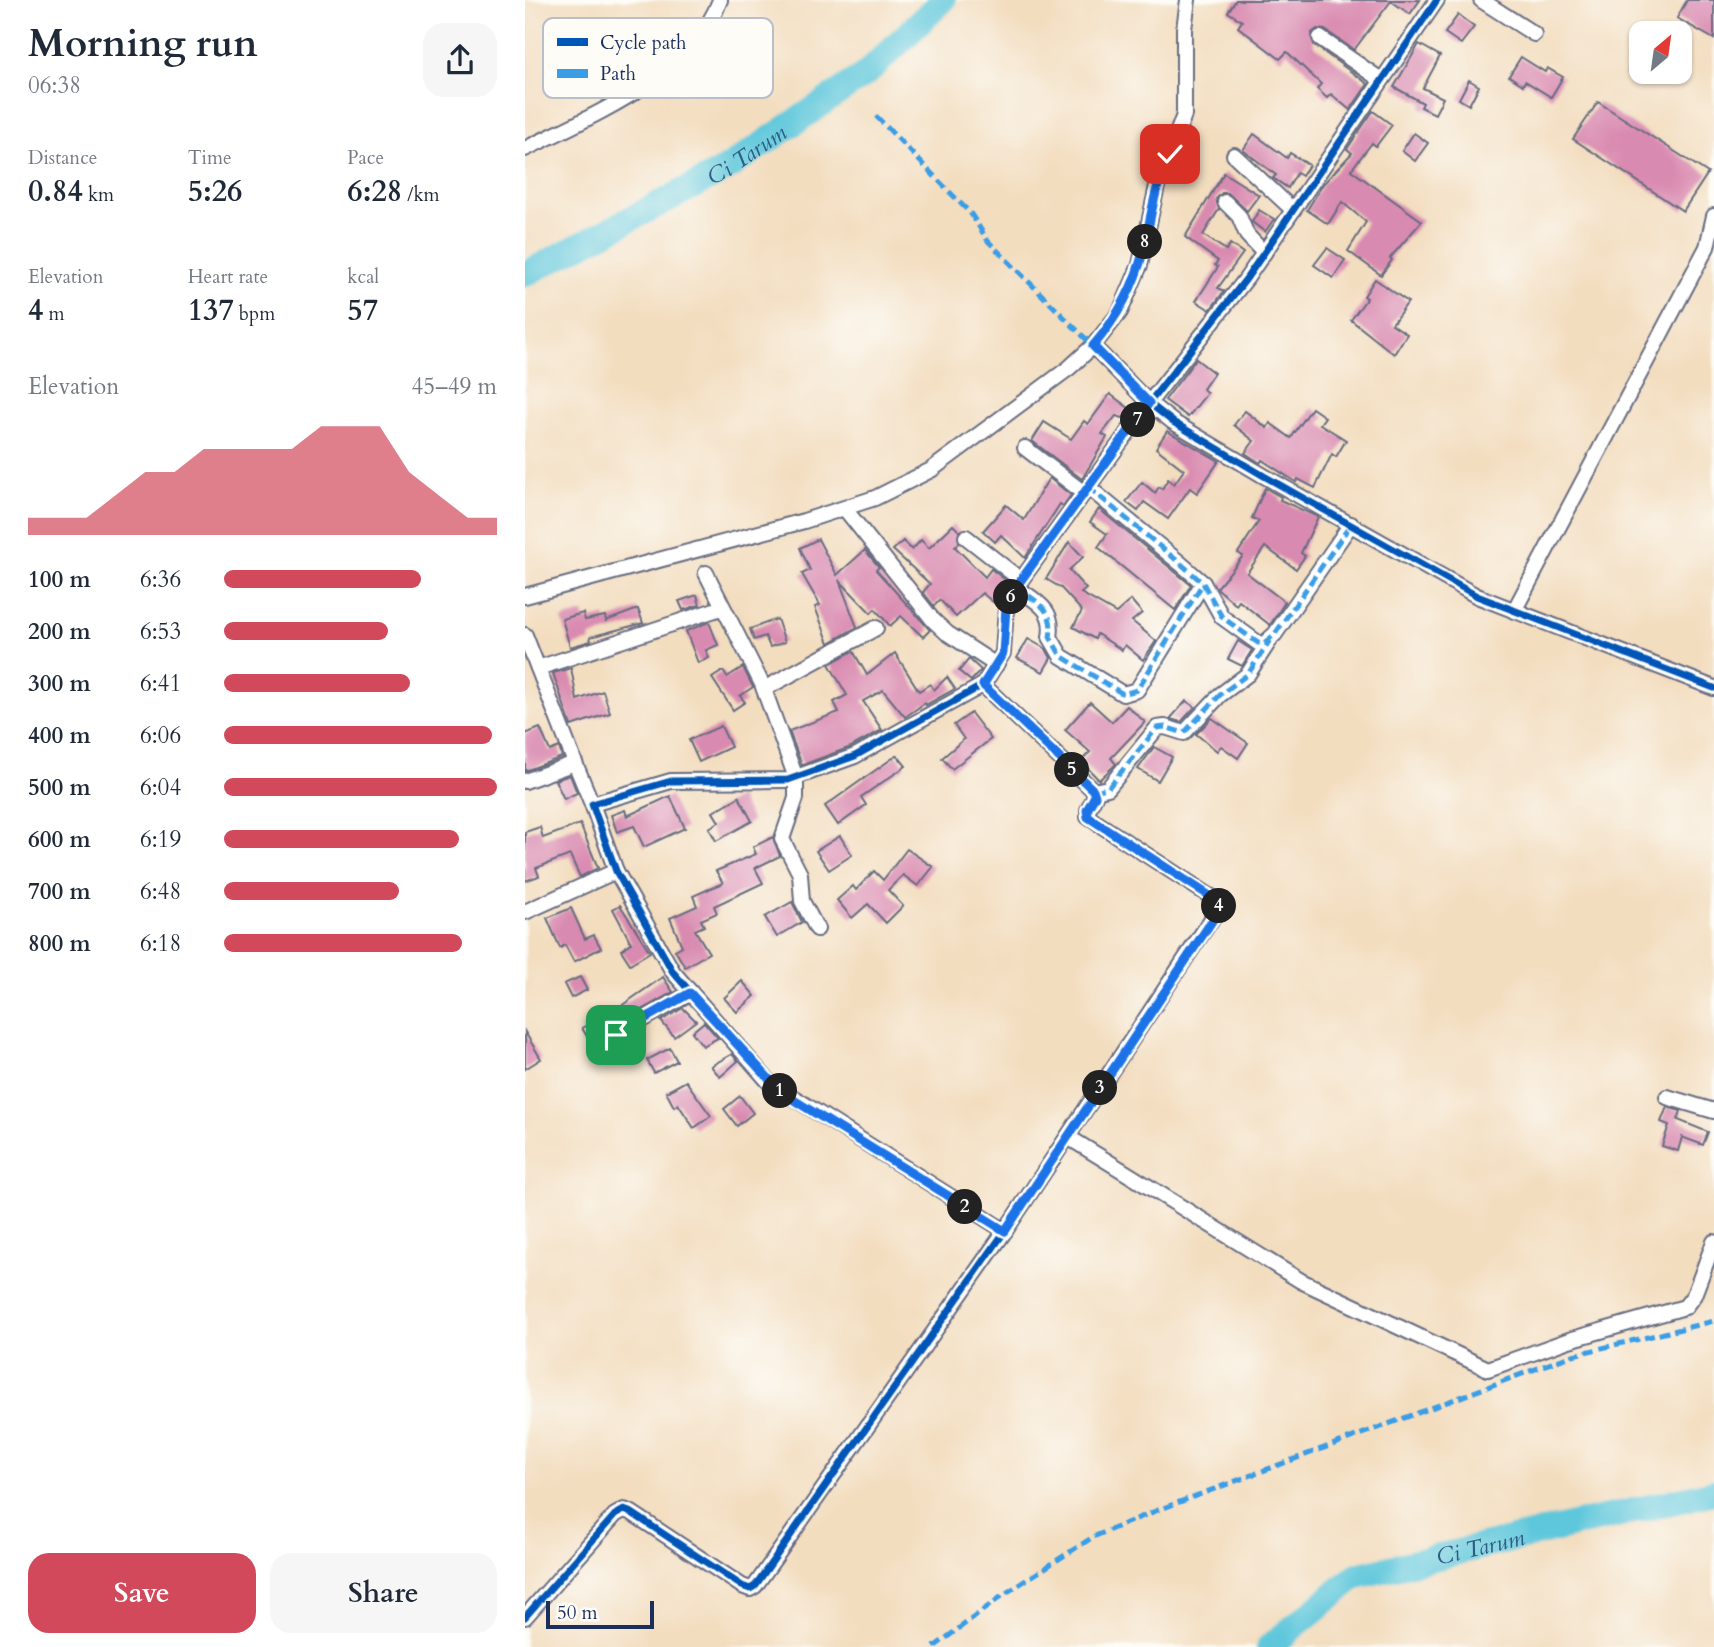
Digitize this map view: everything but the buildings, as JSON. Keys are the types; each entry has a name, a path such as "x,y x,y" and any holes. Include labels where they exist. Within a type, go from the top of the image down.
{"street":[{"path":"711,18 720,0"},
{"path":"525,596 845,509 875,498 931,470 1002,421 1093,346 1124,304 1143,252 1157,186 1180,130 1184,115 1184,29 1188,0"},
{"path":"592,804 671,781 757,782 796,778 855,756 983,685 1004,649 1006,608 1019,583 1149,403 1265,253 1292,209 1437,0"},
{"path":"1481,0 1534,34"},
{"path":"1320,38 1381,80"},
{"path":"525,149 595,114 620,98"},
{"path":"1234,155 1292,209"},
{"path":"1225,202 1239,216 1247,235 1265,253"},
{"path":"1514,611 1711,251 1714,216"},
{"path":"1093,346 1149,403 1173,422 1477,596 1714,688"},
{"path":"1025,448 1086,490 1203,583 1217,610 1231,626 1258,643 1269,640"},
{"path":"845,509 933,620 947,634 996,666"},
{"path":"1094,791 1108,788 1157,728 1164,727 1184,733 1220,695 1248,674 1351,524"},
{"path":"965,537 1019,583 1049,614 1053,621 1050,637 1061,656 1123,694 1137,690 1203,583"},
{"path":"706,573 721,608 764,689 796,778 797,793 782,839 800,874 802,901 817,929"},
{"path":"538,668 721,608"},
{"path":"764,689 876,628"},
{"path":"525,635 616,871 673,972 781,1092 1005,1231"},
{"path":"983,685 1094,791"},
{"path":"525,781 575,763"},
{"path":"525,1618 615,1515 624,1510 742,1586 750,1589 755,1586 1005,1231 1219,908 1213,898 1088,817 1094,791"},
{"path":"525,912 616,871"},
{"path":"616,1035 690,993"},
{"path":"1667,1097 1714,1111"},
{"path":"1068,1137 1301,1281 1485,1369 1569,1340 1683,1308 1709,1273 1714,1242"}],"waterway":[{"name":"Ci Tarum","path":"525,274 726,169 867,73 943,0"},
{"name":"Ci Tarum","path":"1269,1647 1356,1576 1714,1492"}],"marked path":[{"path":"876,116 971,214 988,241 1093,346"},
{"path":"1088,487 1203,583 1222,617 1258,643 1264,644 1275,634 1351,524"},
{"path":"1016,587 1047,613 1050,619 1050,637 1061,656 1123,694 1137,690 1203,583"},
{"path":"1094,791 1108,788 1157,728 1165,727 1184,733 1220,695 1248,674 1270,640"},
{"path":"934,1647 1006,1593 1093,1537 1153,1512 1573,1355 1714,1321"}],"cycle path":[{"path":"1437,0 1246,279 1149,403 1173,422 1264,476 1477,596 1714,688"},
{"path":"525,1617 615,1515 624,1510 742,1586 750,1589 755,1586 1005,1231 769,1082 673,972 616,871 592,804 671,781 788,780 855,756 983,685 1003,653 1006,608 1016,587 1149,403 1093,346"}],"route":[{"path":"616,1035 690,993 781,1092 1005,1231 1218,912 1219,904 1213,898 1088,817 1087,810 1095,796 1093,790 983,685 1003,653 1006,608 1016,587 1149,403 1093,346 1120,312 1140,265 1152,203 1170,154"}]}
